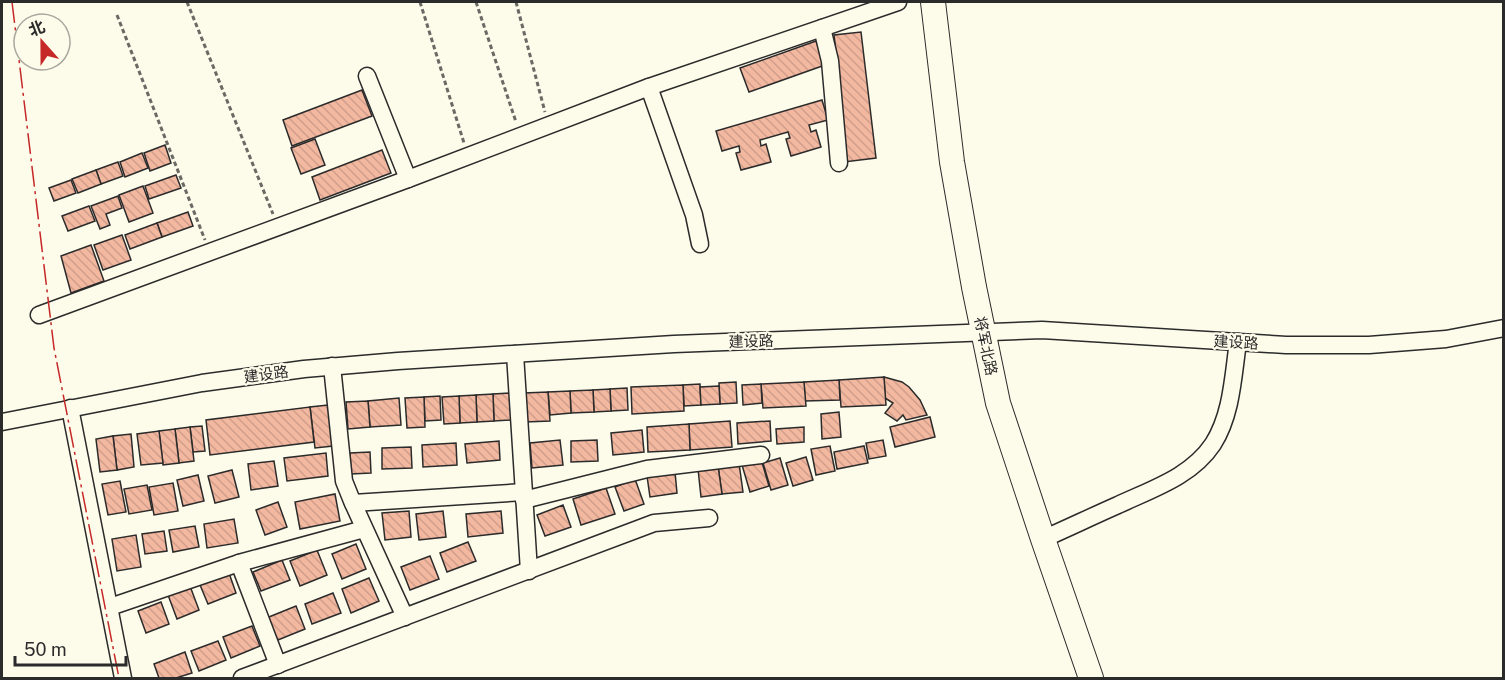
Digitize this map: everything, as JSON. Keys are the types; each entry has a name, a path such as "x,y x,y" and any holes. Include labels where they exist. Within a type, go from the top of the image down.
{"highway":[{"name":"将军北路","path":"916,2 936,164 957,290 975,333 1042,539 1091,678"},
{"name":"将军北路","path":"933,2 952,162 974,287 975,333 982,408 1025,540 1074,678"}],"street":[{"path":"39,315 649,87 898,2"},
{"path":"822,28 830,61 839,163"},
{"path":"367,76 408,179"},
{"path":"649,87 694,215 700,244"},
{"name":"建设路","path":"2,422 202,383 398,360 674,344 1042,330 1238,342 1369,345 1446,339 1503,328"},
{"path":"1042,539 1170,481 1194,465 1213,443 1226,415 1238,342"},
{"path":"515,354 529,571"},
{"path":"332,366 344,481 405,617"},
{"path":"70,408 123,678"},
{"path":"353,503 524,496 647,469 761,455"},
{"path":"243,678 654,523 709,518"},
{"path":"110,607 239,563 364,529"},
{"path":"239,563 278,665"}],"path":[{"path":"186,2 278,227"},
{"path":"420,2 468,156"},
{"path":"476,2 521,136"},
{"path":"516,2 549,125"},
{"path":"117,15 210,252"}],"building":[{"path":"861,32 876,158 844,162 834,35"},
{"path":"816,41 825,65 749,92 740,68"},
{"path":"362,90 372,116 292,146 283,120"},
{"path":"822,100 828,120 809,125 811,132 816,130 821,147 791,156 786,139 790,138 788,132 760,140 761,146 766,144 771,162 741,170 736,153 740,152 739,146 722,151 716,131"},
{"path":"315,139 325,165 301,174 291,148"},
{"path":"165,145 171,163 150,171 144,153"},
{"path":"382,150 391,173 320,200 312,177"},
{"path":"142,153 148,168 125,177 120,162"},
{"path":"118,162 123,176 101,184 96,170"},
{"path":"96,170 101,184 78,193 72,179"},
{"path":"176,175 181,188 149,199 145,186"},
{"path":"71,180 76,193 54,201 49,188"},
{"path":"143,186 153,213 129,222 119,195"},
{"path":"118,196 122,208 106,214 110,225 100,229 91,206"},
{"path":"89,206 95,221 68,231 62,216"},
{"path":"188,212 193,226 162,237 157,223"},
{"path":"157,223 162,237 130,249 125,235"},
{"path":"122,235 131,260 103,270 94,245"},
{"path":"91,245 104,281 71,293 61,256"},
{"path":"884,377 902,382 909,387 920,400 927,415 906,420 903,415 897,421 885,413 893,403 885,398"},
{"path":"884,377 886,405 841,407 839,380"},
{"path":"839,380 840,400 805,401 804,382"},
{"path":"736,382 737,403 720,404 719,383"},
{"path":"804,382 806,406 763,408 761,384"},
{"path":"700,384 701,405 684,406 683,385"},
{"path":"761,384 762,403 743,405 742,385"},
{"path":"683,385 684,411 632,414 631,387"},
{"path":"719,386 720,404 701,405 700,387"},
{"path":"627,388 628,410 611,411 610,389"},
{"path":"610,389 611,411 594,412 593,390"},
{"path":"593,390 594,412 571,413 570,391"},
{"path":"570,391 571,413 550,415 548,392"},
{"path":"548,392 550,421 525,422 524,393"},
{"path":"510,393 511,420 494,421 493,394"},
{"path":"493,394 494,421 477,422 476,395"},
{"path":"476,395 477,422 460,423 459,396"},
{"path":"440,396 441,420 425,421 424,397"},
{"path":"459,396 460,423 444,424 442,397"},
{"path":"424,397 425,427 407,428 405,398"},
{"path":"399,398 401,425 370,427 368,401"},
{"path":"368,401 370,427 348,429 346,402"},
{"path":"328,405 333,446 315,448 310,407"},
{"path":"310,407 314,442 210,455 206,420"},
{"path":"839,412 841,437 822,439 821,414"},
{"path":"930,417 935,437 895,447 890,427"},
{"path":"730,421 732,447 690,450 689,424"},
{"path":"770,421 771,441 738,444 737,423"},
{"path":"689,424 690,450 648,452 647,427"},
{"path":"202,426 205,451 193,452 190,427"},
{"path":"190,427 194,461 179,463 175,429"},
{"path":"804,427 804,442 777,444 776,429"},
{"path":"175,429 179,463 163,465 159,431"},
{"path":"642,430 644,452 613,455 611,433"},
{"path":"159,431 163,463 141,465 137,434"},
{"path":"131,434 134,467 117,470 113,436"},
{"path":"113,436 117,470 100,472 96,439"},
{"path":"560,440 563,465 532,468 530,443"},
{"path":"597,440 598,461 571,462 571,441"},
{"path":"883,440 886,456 869,459 866,443"},
{"path":"499,441 500,460 467,463 465,444"},
{"path":"456,443 457,465 423,467 422,445"},
{"path":"830,446 835,471 816,475 811,449"},
{"path":"864,446 868,463 837,469 834,452"},
{"path":"411,447 412,468 382,469 382,448"},
{"path":"370,452 371,473 351,474 350,453"},
{"path":"326,453 328,476 287,481 284,458"},
{"path":"806,457 813,480 793,486 786,463"},
{"path":"780,458 788,485 771,490 763,463"},
{"path":"761,459 769,486 750,492 742,465"},
{"path":"274,461 278,486 251,490 248,464"},
{"path":"739,463 743,492 722,494 718,466"},
{"path":"718,466 722,494 701,497 698,469"},
{"path":"232,470 239,497 215,503 208,476"},
{"path":"675,472 677,493 650,497 647,476"},
{"path":"198,475 204,501 183,506 177,480"},
{"path":"635,479 644,504 624,511 615,487"},
{"path":"120,481 126,512 108,515 102,484"},
{"path":"173,483 178,511 154,515 149,487"},
{"path":"147,485 152,510 129,514 124,489"},
{"path":"606,488 615,514 581,525 573,499"},
{"path":"335,494 340,521 300,529 295,502"},
{"path":"278,502 287,527 265,535 256,510"},
{"path":"563,505 571,527 545,536 537,515"},
{"path":"409,511 411,537 385,540 382,513"},
{"path":"443,511 446,537 419,540 416,514"},
{"path":"501,511 503,533 468,537 466,514"},
{"path":"234,519 238,543 207,548 204,524"},
{"path":"195,526 199,547 173,552 169,530"},
{"path":"164,531 167,551 145,554 142,534"},
{"path":"136,535 141,567 117,571 112,539"},
{"path":"468,542 476,561 447,572 440,553"},
{"path":"356,544 366,569 342,579 332,554"},
{"path":"317,550 327,575 300,586 290,561"},
{"path":"430,556 439,579 410,590 401,567"},
{"path":"282,560 290,580 261,591 253,572"},
{"path":"229,573 236,593 208,604 200,585"},
{"path":"369,578 379,601 351,613 342,589"},
{"path":"190,586 199,610 177,619 168,595"},
{"path":"333,593 341,613 312,624 305,604"},
{"path":"161,602 169,624 146,633 138,611"},
{"path":"296,606 305,629 273,642 264,619"},
{"path":"252,626 260,646 231,658 223,637"},
{"path":"218,641 226,660 199,671 191,651"},
{"path":"185,652 192,673 176,678 159,678 154,664"}],"power":[{"path":"12,2 54,348 119,678"}]}
